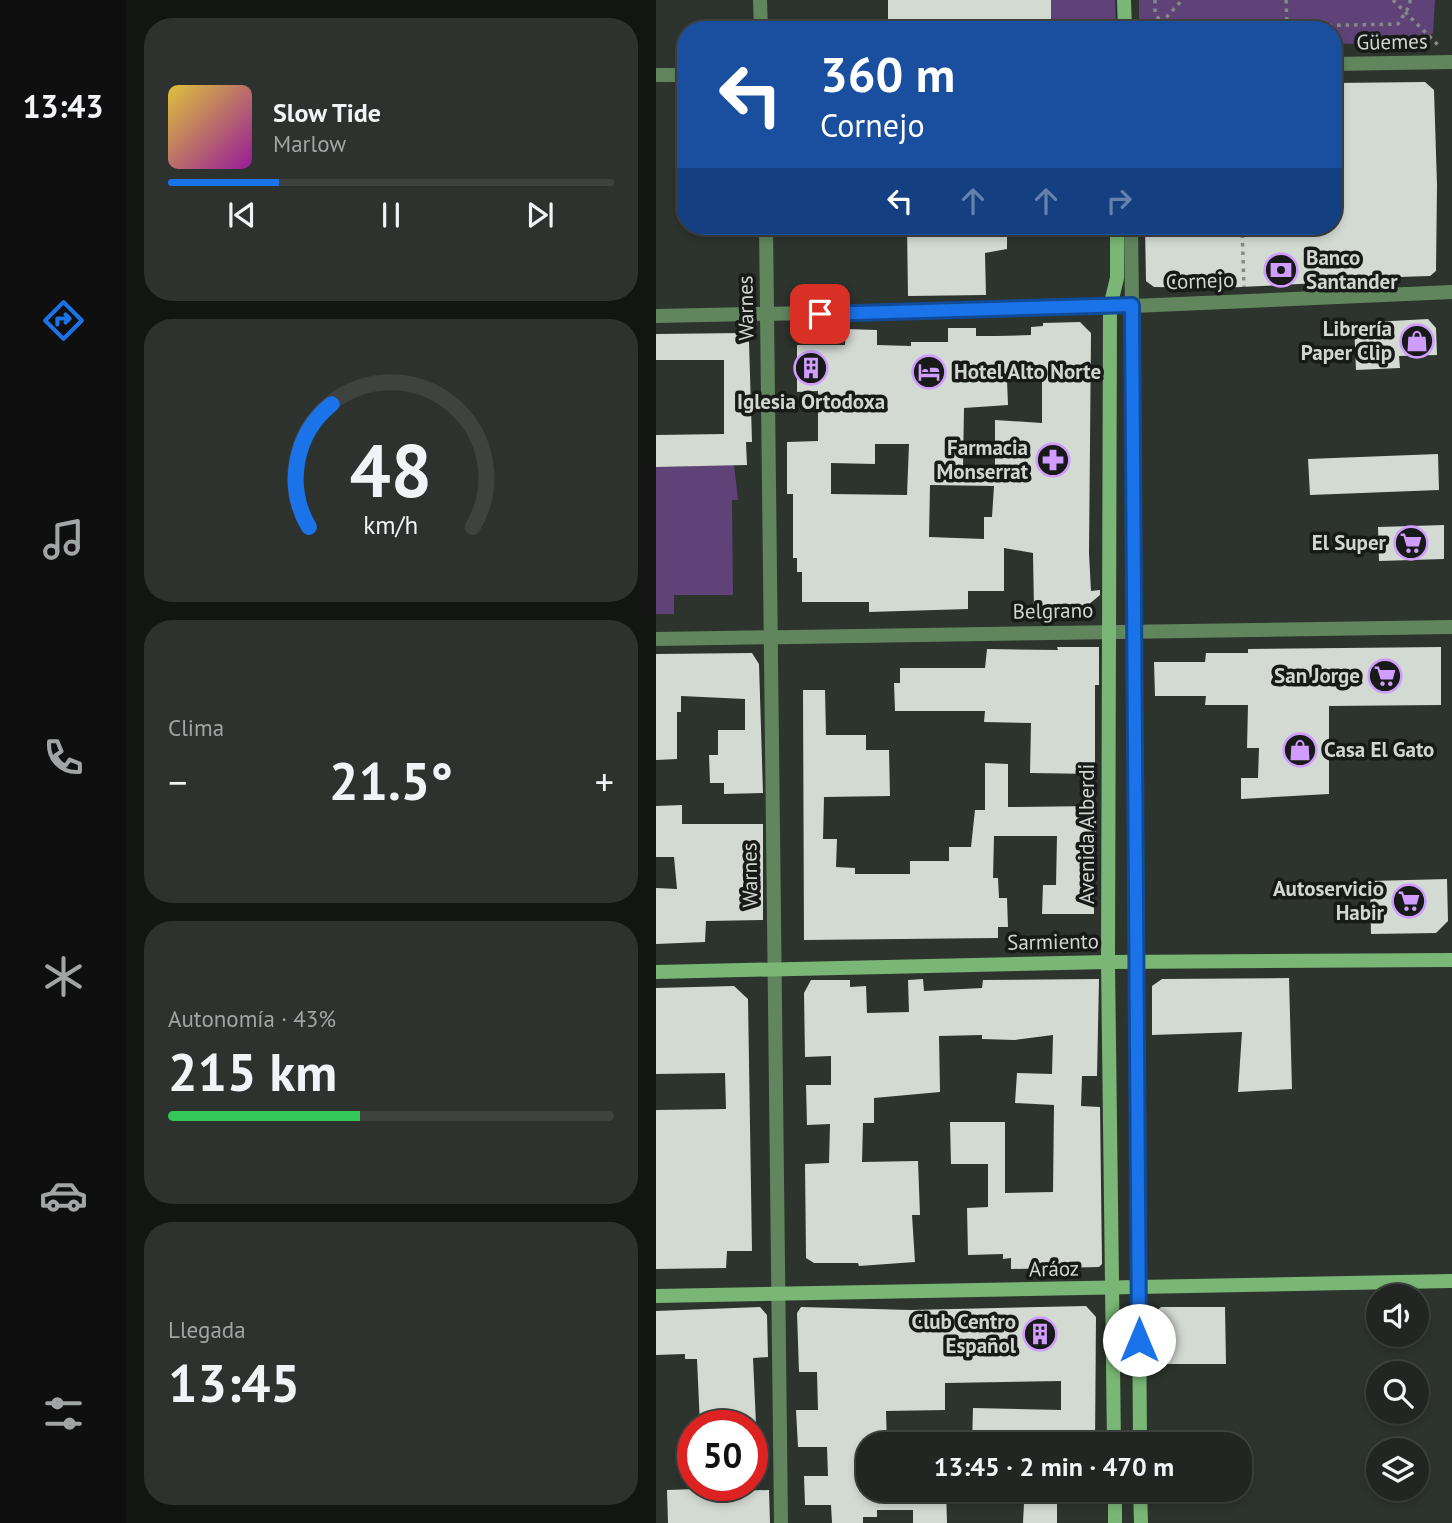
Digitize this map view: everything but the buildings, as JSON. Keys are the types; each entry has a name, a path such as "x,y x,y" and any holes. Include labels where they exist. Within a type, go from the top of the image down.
{"main road":[{"path":"1124,0 1125,21"},
{"name":"Avenida Alberdi","path":"1114,1432 1108,962 1108,631 1110,307 1117,278 1117,235"},
{"path":"1132,305 1140,1432"},
{"name":"Sarmiento","path":"656,972 1108,962 1452,960"},
{"name":"Aráoz","path":"656,1296 1113,1290 1452,1281"},
{"path":"1115,1502 1115,1523"},
{"path":"1140,1502 1141,1523"}],"street":[{"path":"760,0 761,21"},
{"name":"Güemes","path":"1342,64 1452,62"},
{"path":"656,75 677,75"},
{"name":"Warnes","path":"766,235 776,1294 781,1523"},
{"path":"1131,235 1132,305"},
{"name":"Cornejo","path":"656,316 1110,307 1452,292"},
{"name":"Belgrano","path":"656,639 1452,627"}],"path":[{"path":"1155,0 1155,13 1160,21"},
{"path":"1163,21 1182,0"},
{"path":"1286,0 1287,21"},
{"path":"1393,0 1442,49"},
{"path":"1342,26 1398,24 1410,0"},
{"path":"1242,235 1245,300"}],"shaded area":[{"path":"1051,0 1115,0 1116,21 1051,21"},
{"path":"1139,0 1435,0 1433,33 1417,43 1342,44 1342,21 1139,21"},
{"path":"734,465 738,500 732,500 733,595 674,595 674,614 656,614 656,467"}],"place":[{"name":"Banco Santander","path":"1281,270"},
{"name":"Librería Paper Clip","path":"1417,341"},
{"name":"Iglesia Ortodoxa","path":"811,368"},
{"name":"Hotel Alto Norte","path":"929,372"},
{"name":"Farmacia Monserrat","path":"1053,460"},
{"name":"El Super","path":"1411,543"},
{"name":"San Jorge","path":"1385,676"},
{"name":"Casa El Gato","path":"1300,750"},
{"name":"Autoservicio Habir","path":"1409,901"},
{"name":"Club Centro Español","path":"1040,1334"}],"route":[{"path":"820,314 1132,305 1139,1340"}]}
